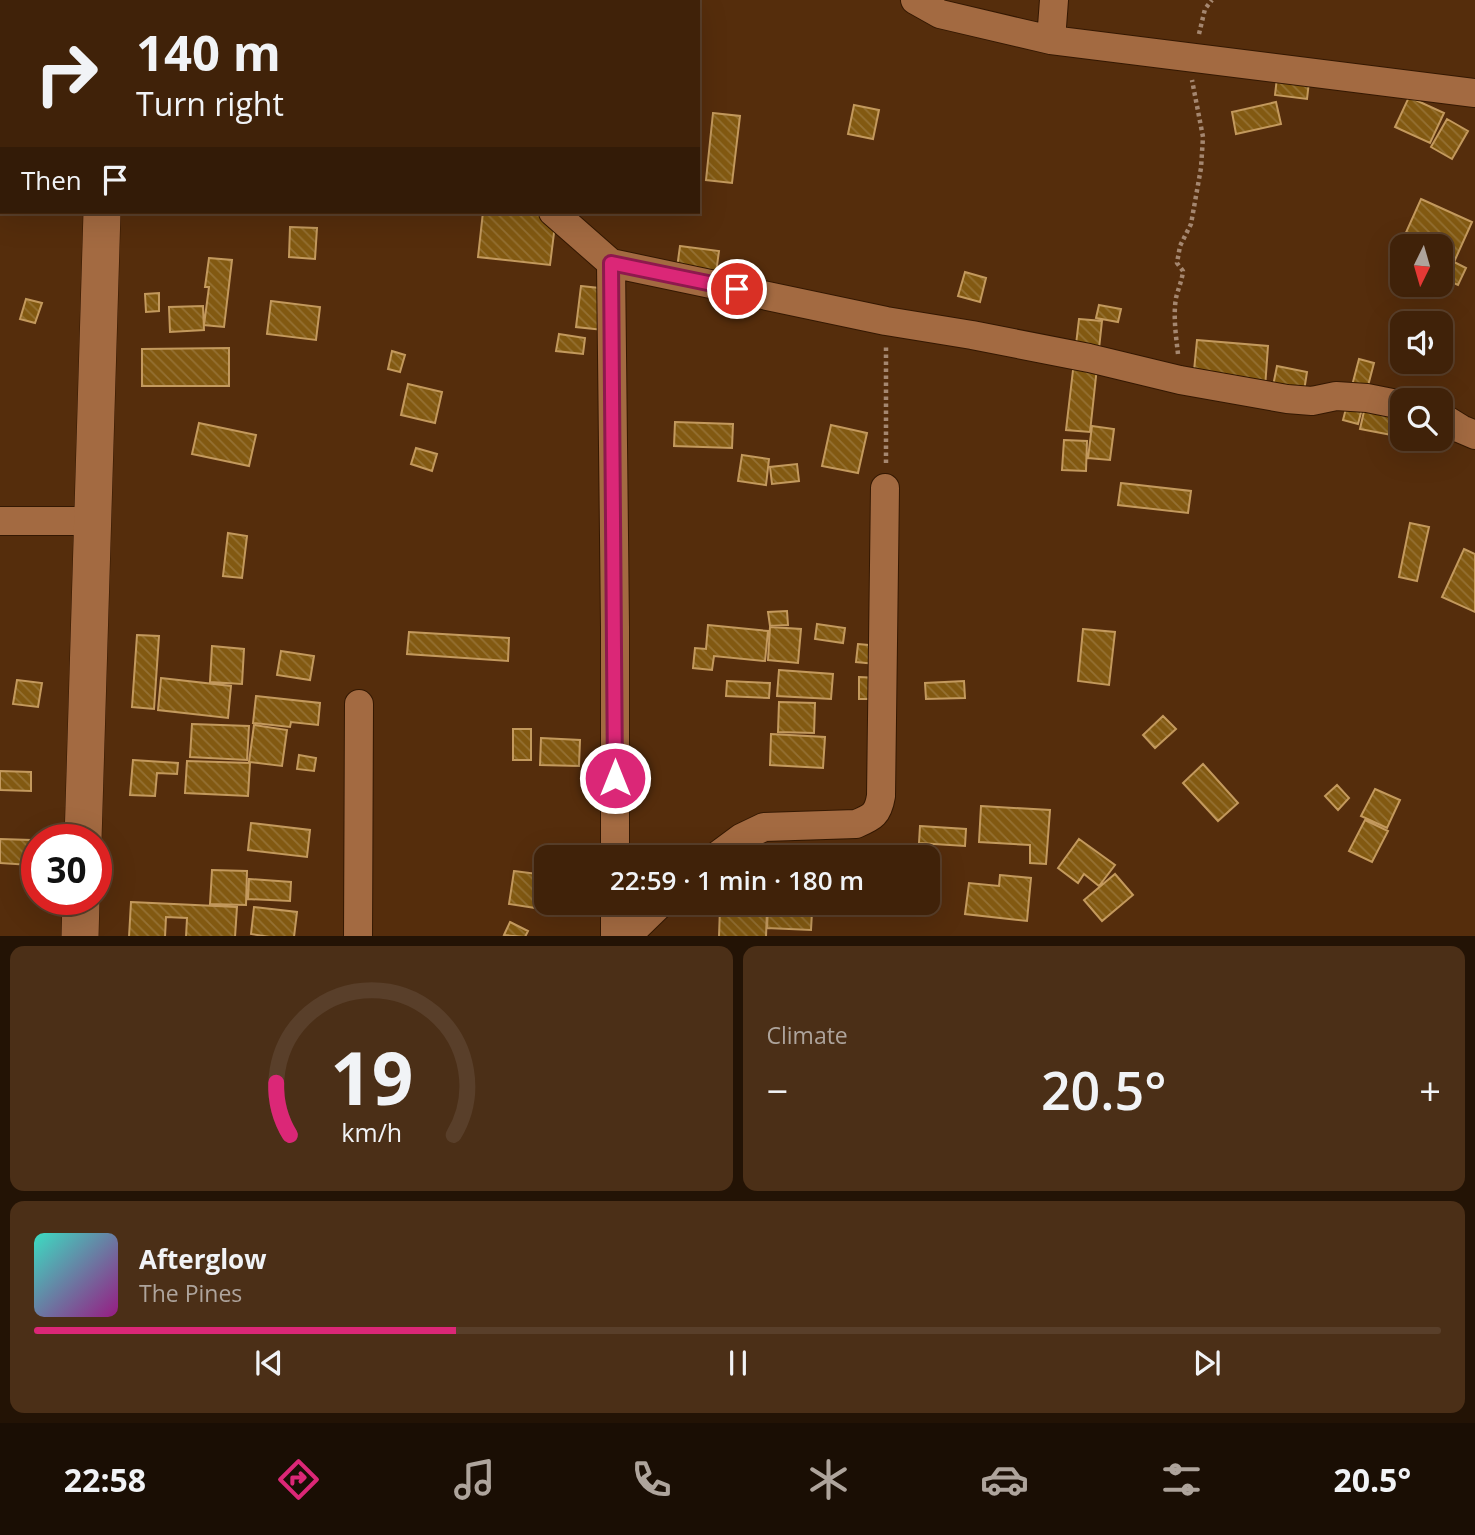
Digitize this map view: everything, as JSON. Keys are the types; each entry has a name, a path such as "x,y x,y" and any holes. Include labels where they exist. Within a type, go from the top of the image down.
{"street":[{"path":"915,0 940,14 1051,40 1475,93"},
{"path":"1051,40 1054,0"},
{"path":"83,824 102,214"},
{"path":"555,214 611,263 886,321 1089,358 1180,380 1312,401 1346,397 1390,403"},
{"path":"611,263 615,845"},
{"path":"1453,424 1475,435"},
{"path":"732,845 764,827 856,824 869,819 879,809 886,488"},
{"path":"0,521 92,521"},
{"path":"358,936 359,704"},
{"path":"80,936 81,915"},
{"path":"615,915 615,936"},
{"path":"626,936 649,915"}],"path":[{"path":"1180,380 1175,324 1176,298 1183,271 1177,264 1180,246 1191,224 1201,168 1202,137 1191,84 1205,9 1212,0"},
{"path":"886,321 886,488"}],"building":[{"path":"1278,69 1310,73 1307,99 1275,95"},
{"path":"1409,97 1444,113 1430,143 1395,127"},
{"path":"1276,102 1281,124 1236,134 1232,112"},
{"path":"854,105 879,110 873,139 848,134"},
{"path":"713,113 740,116 732,183 706,180"},
{"path":"1447,119 1468,131 1452,159 1431,147"},
{"path":"1421,199 1472,222 1454,262 1466,268 1458,285 1453,283 1453,234 1405,234"},
{"path":"483,214 556,217 550,265 478,257"},
{"path":"290,227 317,228 315,259 289,257"},
{"path":"680,246 719,251 713,295 674,290"},
{"path":"209,258 232,260 224,327 204,325 209,287 205,287"},
{"path":"965,272 986,278 980,302 958,296"},
{"path":"581,286 618,290 613,331 576,327"},
{"path":"159,293 159,311 146,312 145,294"},
{"path":"26,299 42,303 35,323 20,319"},
{"path":"271,301 320,307 316,340 267,334"},
{"path":"1099,305 1121,309 1118,322 1096,318"},
{"path":"203,306 204,330 170,332 169,307"},
{"path":"1079,319 1102,321 1090,432 1066,430"},
{"path":"559,334 585,338 583,354 556,351"},
{"path":"1197,340 1268,346 1265,388 1193,381"},
{"path":"229,348 229,386 142,386 142,349"},
{"path":"392,351 405,355 400,372 388,369"},
{"path":"1359,359 1374,363 1358,424 1343,420"},
{"path":"1277,366 1307,372 1304,391 1273,386"},
{"path":"408,384 442,392 435,423 401,415"},
{"path":"1369,389 1390,405 1390,435 1360,429"},
{"path":"675,422 733,424 732,448 674,446"},
{"path":"199,423 256,435 249,466 192,454"},
{"path":"831,425 867,433 858,473 822,466"},
{"path":"1092,426 1114,429 1110,460 1088,458"},
{"path":"1064,440 1087,441 1086,471 1062,470"},
{"path":"416,448 437,454 432,471 411,464"},
{"path":"742,455 769,459 766,485 738,481"},
{"path":"797,464 799,481 772,484 770,467"},
{"path":"1121,483 1191,491 1188,513 1118,505"},
{"path":"1410,523 1429,527 1417,581 1399,577"},
{"path":"228,533 247,536 242,578 223,576"},
{"path":"1464,549 1475,554 1475,612 1442,597"},
{"path":"787,611 788,625 770,626 768,612"},
{"path":"817,624 845,628 843,643 815,639"},
{"path":"708,625 768,631 765,661 714,656 712,670 693,668 695,648 706,649"},
{"path":"770,627 801,629 798,663 768,660"},
{"path":"1083,629 1115,632 1109,685 1078,681"},
{"path":"409,632 509,638 508,661 407,654"},
{"path":"137,635 159,636 154,709 132,707"},
{"path":"858,644 879,646 876,664 856,662"},
{"path":"212,646 244,649 242,684 210,682"},
{"path":"281,651 314,656 310,680 277,675"},
{"path":"779,670 833,674 831,699 777,696"},
{"path":"859,677 878,678 878,699 859,699"},
{"path":"161,678 231,686 228,718 158,710"},
{"path":"17,680 42,683 38,707 13,704"},
{"path":"727,681 770,683 769,698 726,696"},
{"path":"964,681 965,698 926,699 925,683"},
{"path":"256,696 320,703 318,725 291,722 290,727 253,723"},
{"path":"779,702 815,703 814,733 778,732"},
{"path":"1163,716 1176,729 1155,748 1143,735"},
{"path":"192,724 249,726 247,760 190,757"},
{"path":"254,725 287,730 282,766 249,762"},
{"path":"513,729 531,729 531,760 513,760"},
{"path":"771,734 825,737 823,768 770,765"},
{"path":"541,738 580,740 579,766 540,765"},
{"path":"299,755 316,758 314,771 297,769"},
{"path":"133,760 178,763 177,774 157,773 155,796 130,795"},
{"path":"187,761 250,763 248,796 185,793"},
{"path":"1203,764 1238,803 1218,821 1183,783"},
{"path":"0,771 31,772 31,791 0,790"},
{"path":"1337,785 1349,798 1338,810 1325,796"},
{"path":"1375,789 1400,800 1387,828 1361,816"},
{"path":"981,806 1050,810 1046,864 1030,863 1030,845 979,842"},
{"path":"1365,820 1388,831 1372,862 1349,851"},
{"path":"251,823 310,830 307,857 248,850"},
{"path":"920,826 966,829 965,846 919,843"},
{"path":"0,839 21,840 21,864 0,863"},
{"path":"1079,839 1115,865 1099,886 1084,874 1078,883 1058,868"},
{"path":"212,870 247,871 246,905 210,904"},
{"path":"514,871 534,874 534,908 509,904"},
{"path":"1115,874 1133,895 1102,921 1084,900"},
{"path":"1000,875 1031,878 1027,921 965,914 969,883 999,886"},
{"path":"249,879 291,882 290,901 248,899"},
{"path":"131,902 237,907 235,936 186,936 187,918 166,917 165,936 129,936"},
{"path":"254,907 297,912 294,936 251,934"},
{"path":"720,915 767,915 766,936 719,936"},
{"path":"768,915 812,915 811,930 767,928"},
{"path":"510,922 528,931 526,936 504,935"}],"route":[{"path":"615,778 611,263 737,289"}]}
